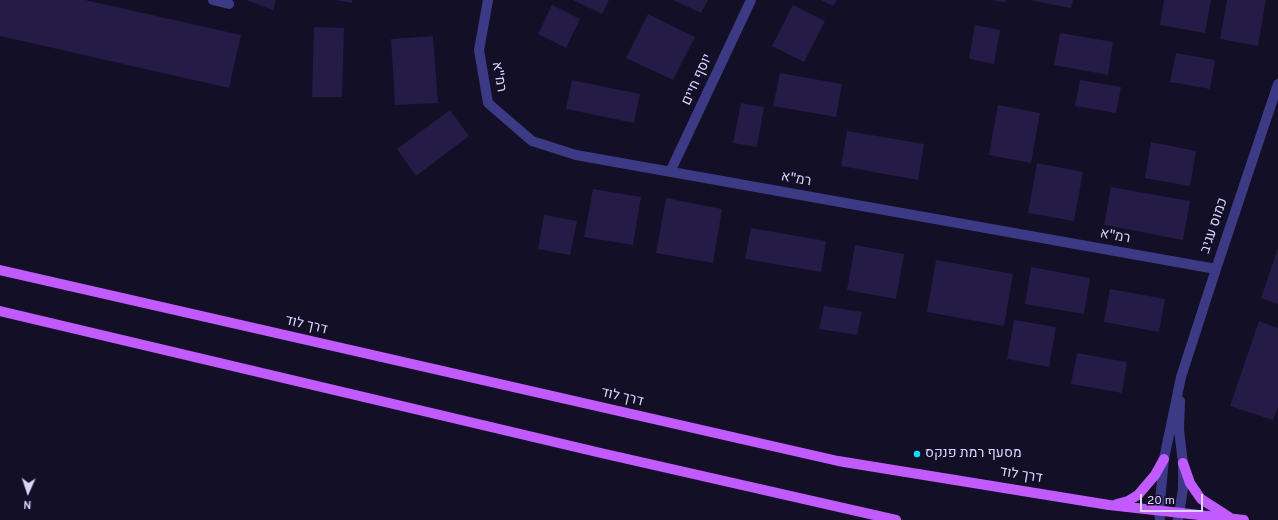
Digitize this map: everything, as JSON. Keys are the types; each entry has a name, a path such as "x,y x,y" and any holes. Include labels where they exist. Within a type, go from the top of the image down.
{"main road":[{"name":"דרך לוד","path":"0,270 838,461 1109,505 1159,516 1244,520"},
{"path":"0,311 601,453 896,520"},
{"path":"1109,505 1128,501 1138,495 1155,475 1164,459"},
{"path":"1183,463 1190,483 1201,499 1232,519"}],"street":[{"path":"213,0 229,4"},
{"name":"רמ\"א","path":"488,0 479,50 488,103 532,141 576,155 1216,269"},
{"name":"יוסף חיים","path":"670,172 751,0"},
{"name":"כמוס עגיב","path":"1159,516 1164,459 1181,377 1278,84"},
{"name":"כמוס עגיב","path":"1179,517 1183,463 1180,430 1181,377"}],"building":[{"path":"0,0 85,0 241,35 229,88 0,36"},
{"path":"246,0 276,0 273,10"},
{"path":"335,0 352,0 352,3"},
{"path":"573,0 609,0 602,14"},
{"path":"673,0 708,0 701,13"},
{"path":"821,0 837,0 833,6"},
{"path":"992,0 1006,0 1005,3"},
{"path":"1029,0 1073,0 1071,8"},
{"path":"1164,0 1211,0 1205,33 1160,25"},
{"path":"1227,0 1266,0 1258,46 1220,39"},
{"path":"552,5 580,19 566,48 538,34"},
{"path":"793,5 825,21 804,62 772,46"},
{"path":"648,14 695,37 673,80 626,58"},
{"path":"975,25 1000,30 994,64 969,59"},
{"path":"314,27 344,28 342,97 312,97"},
{"path":"1060,33 1113,42 1108,75 1054,65"},
{"path":"433,36 438,103 395,105 391,39"},
{"path":"1176,53 1215,60 1210,89 1170,82"},
{"path":"780,73 842,84 836,117 773,106"},
{"path":"572,80 640,94 634,123 566,109"},
{"path":"1080,80 1121,87 1116,113 1075,106"},
{"path":"741,103 764,107 757,147 733,143"},
{"path":"998,105 1040,113 1031,163 989,155"},
{"path":"450,110 469,136 416,176 397,149"},
{"path":"847,131 924,144 918,180 841,166"},
{"path":"1151,142 1196,151 1190,186 1145,178"},
{"path":"1037,163 1083,172 1074,221 1028,213"},
{"path":"1111,187 1190,201 1183,240 1104,225"},
{"path":"593,189 641,197 633,245 584,237"},
{"path":"666,198 722,209 713,263 656,253"},
{"path":"544,215 577,221 570,255 538,249"},
{"path":"751,228 826,241 821,272 745,259"},
{"path":"855,245 904,254 896,299 847,290"},
{"path":"1278,248 1278,304 1261,298"},
{"path":"936,260 1013,274 1004,326 927,312"},
{"path":"1031,267 1090,278 1084,314 1025,304"},
{"path":"1110,289 1165,299 1159,332 1104,322"},
{"path":"824,306 862,312 857,335 819,329"},
{"path":"1014,320 1056,327 1049,367 1007,359"},
{"path":"1259,321 1278,328 1278,407 1273,420 1230,406"},
{"path":"1077,353 1127,362 1122,393 1071,384"}],"place":[{"name":"מסעף רמת פנקס","path":"917,454"}]}
